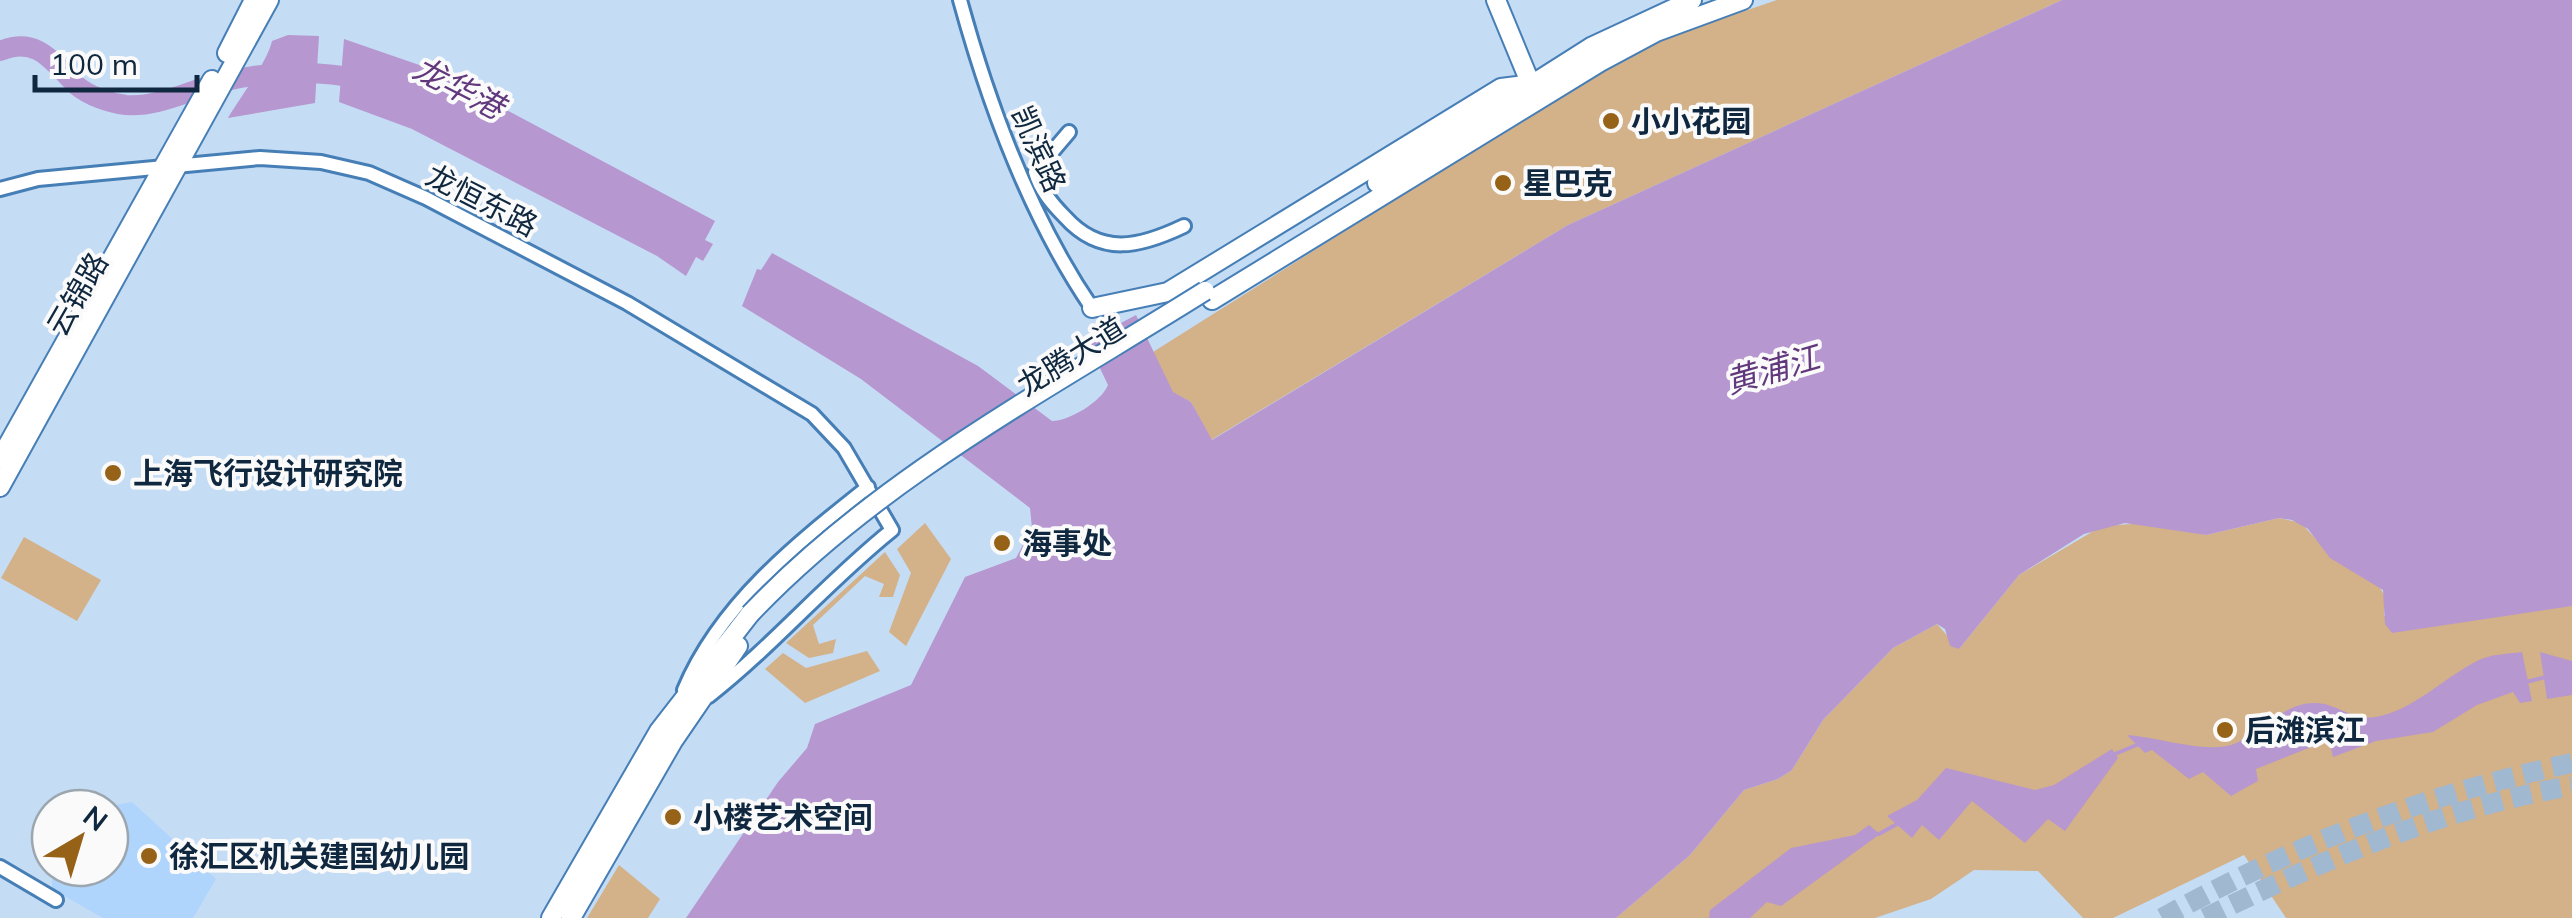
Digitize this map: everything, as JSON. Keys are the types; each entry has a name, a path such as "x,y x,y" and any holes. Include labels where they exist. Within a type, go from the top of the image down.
{"main road":[{"path":"190,128 254,0"},
{"path":"190,128 252,33 268,0"},
{"path":"1092,308 1112,308 1168,292 1501,88 1535,92 1496,0"},
{"name":"龙腾大道","path":"550,918 688,702 811,553 896,487 1535,92 1619,31 1692,0"},
{"name":"龙腾大道","path":"1535,92 1641,39 1743,0"},
{"name":"云锦路","path":"0,459 190,128"},
{"name":"云锦路","path":"0,487 170,164"},
{"name":"龙腾大道","path":"571,918 688,702"}],"street":[{"name":"凯滨路","path":"960,0 996,118 1038,210 1092,308"},
{"path":"1069,132 1035,172 1054,206 1073,226 1091,240 1119,247 1145,245 1184,226"},
{"name":"龙恒东路","path":"0,189 38,179 170,164 291,159 345,166 396,184 660,322 812,414 838,439 892,530 834,578 761,654 688,702"},
{"path":"688,702 705,648 738,603 801,542 868,487"},
{"path":"0,867 56,900"}],"shaded area":[{"path":"1777,0 2062,0 1568,225 1211,440 1191,402 1173,393 1153,352 1614,61 1659,40"},
{"path":"2279,518 2301,523 2327,551 2378,584 2384,595 2384,616 2572,606 2572,918 2286,918 2244,855 2113,918 2083,918 2038,871 1974,870 1931,899 1875,918 1616,918 1690,855 1744,790 1792,770 1823,720 1893,648 1937,624 1959,649 2019,575 2102,526 2146,523 2206,535"},
{"path":"925,523 951,559 906,646 889,632 911,573 897,549"},
{"path":"24,537 101,580 77,621 1,578"},
{"path":"885,552 900,575 893,597 879,597 884,584 865,576 813,625 819,644 836,639 833,653 809,658 786,643"},
{"path":"867,651 880,671 805,703 765,669 783,653 806,668"},
{"name":"徐汇区机关建国幼儿园","path":"130,802 216,879 193,918 103,918 52,889 130,888"},
{"path":"619,865 660,899 648,918 587,918"}],"water":[{"name":"黄浦江","path":"2062,0 2572,0 2572,606 2392,633 2385,624 2383,590 2330,558 2308,529 2292,520 2279,518 2206,535 2125,523 2084,534 2019,575 1959,649 1950,646 1945,629 1937,624 1893,648 1823,720 1792,770 1744,790 1690,855 1616,918 686,918 778,782 807,748 815,724 911,685 965,577 1016,558 1032,528 1030,508 861,379 742,306 757,269 761,270 772,253 978,366 1052,421 1067,418 1099,398 1108,385 1087,341 1136,315 1173,392 1191,402 1212,440 1568,225"},
{"path":"288,35 319,36 315,103 228,118 272,41"},
{"path":"344,39 428,68 715,221 705,240 713,244 703,261 696,257 686,276 657,256 412,129 339,102"},
{"path":"2522,652 2532,701 2520,703 2513,692 2477,705 2433,732 2376,741 2333,757 2329,740 2256,769 2258,781 2231,796 2203,772 2189,779 2152,750 2145,753 2127,735 2223,747 2304,704 2323,704 2375,717 2415,701 2482,659"},
{"path":"2540,652 2572,661 2572,695 2547,699"},
{"path":"2112,749 2118,758 2065,831 2048,819 2025,843 1972,801 1939,840 1922,825 1912,838 1887,816 1917,800 1946,768 2035,790 2054,785"},
{"path":"1869,825 1880,834 1781,906 1767,902 1750,918 1709,918 1710,910 1791,848 1855,835"}],"waterway":[{"name":"龙华港","path":"0,51 25,46 35,49 87,92 126,105 150,104 222,82 276,73 331,74 367,80"},
{"path":"2526,682 2546,677"},
{"path":"2115,754 2139,744"},
{"path":"1879,834 1897,824"}],"tunnel":[{"path":"2162,918 2262,867 2361,825 2464,790 2572,763"},
{"path":"2205,918 2293,876 2430,822 2524,795 2572,786"}],"place":[{"name":"小小花园","path":"1611,121"},
{"name":"星巴克","path":"1503,183"},
{"name":"上海飞行设计研究院","path":"113,473"},
{"name":"海事处","path":"1002,543"},
{"name":"后滩滨江","path":"2225,730"},
{"name":"小楼艺术空间","path":"673,817"},
{"name":"徐汇区机关建国幼儿园","path":"149,856"}]}
